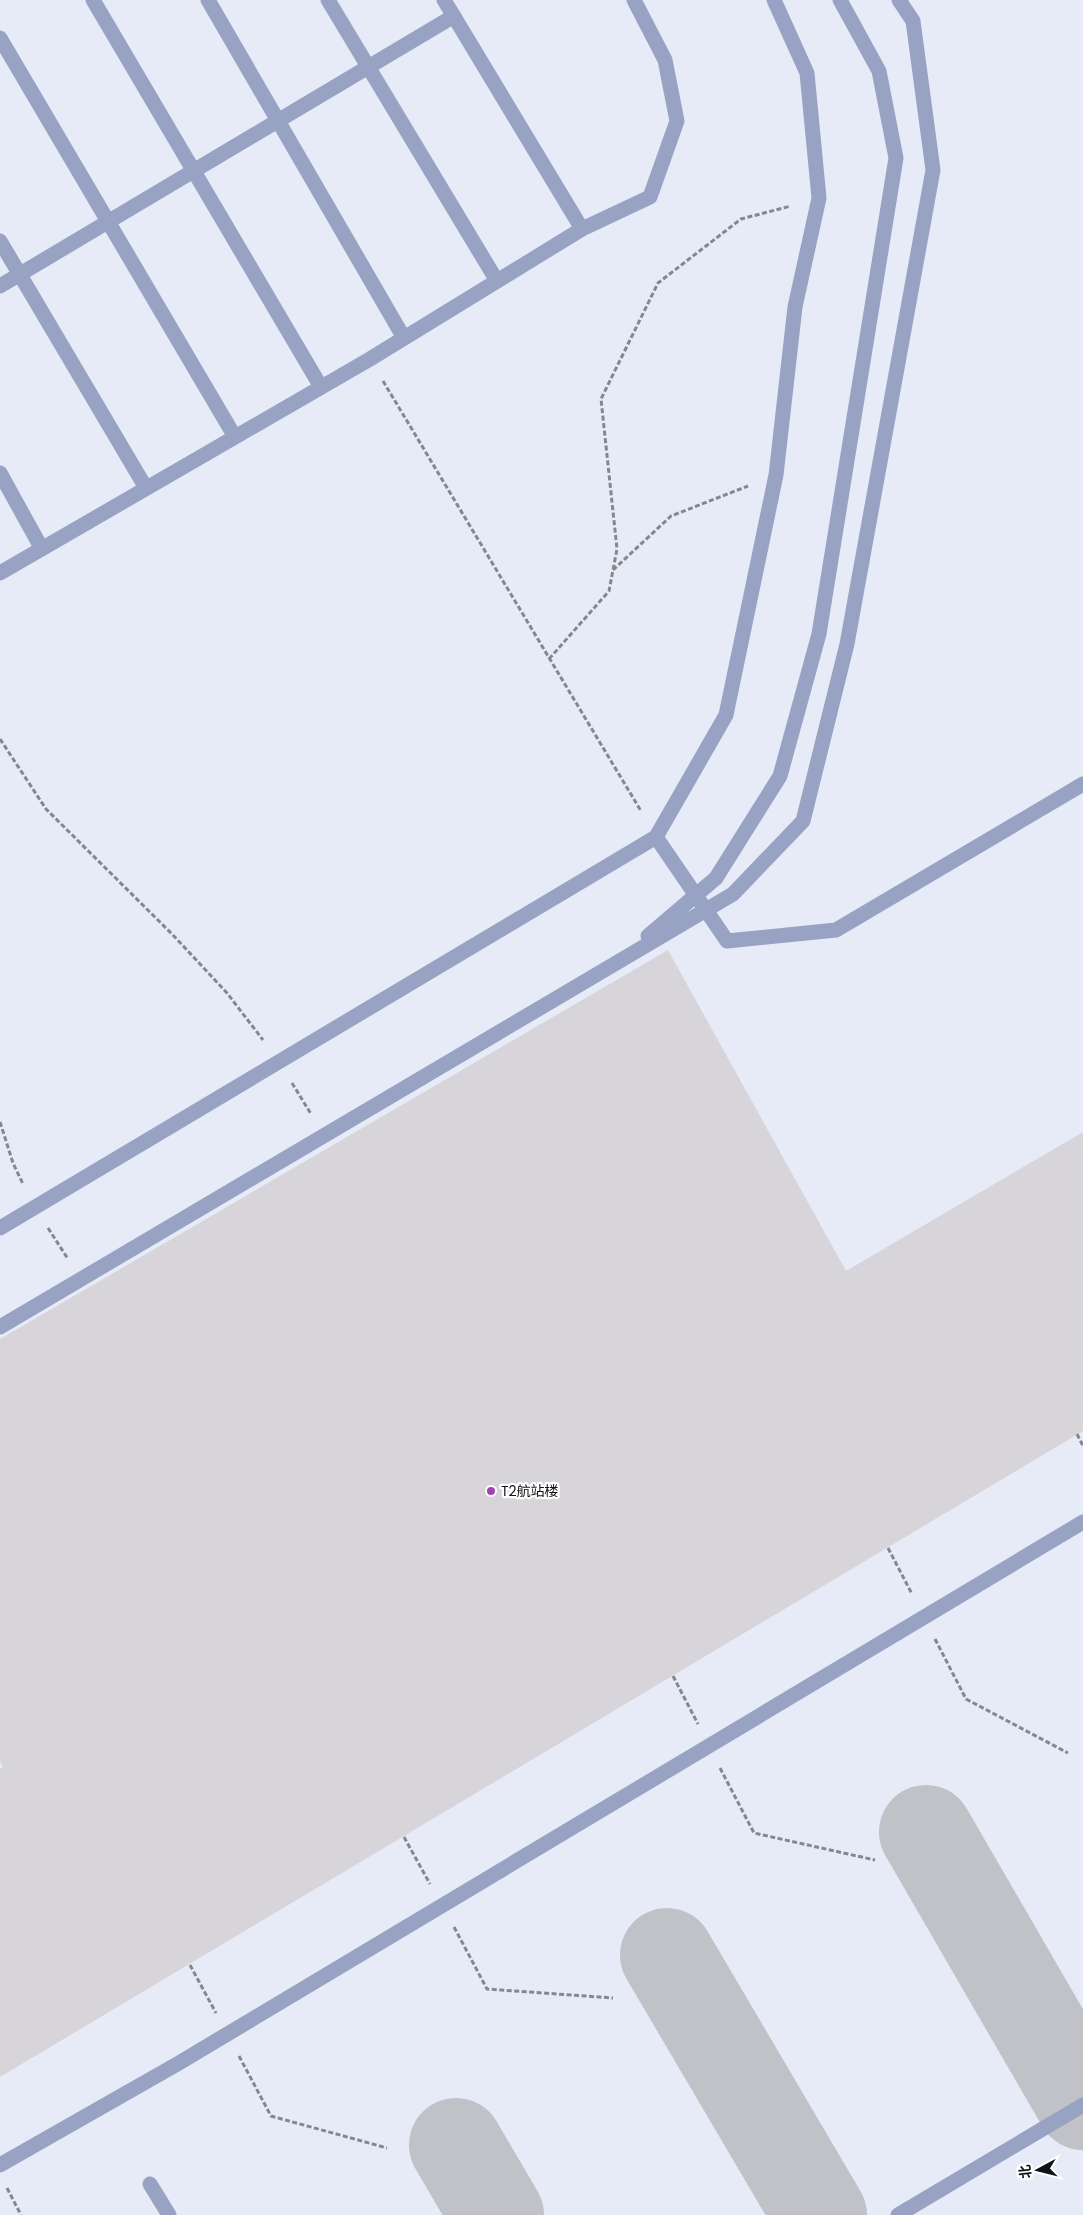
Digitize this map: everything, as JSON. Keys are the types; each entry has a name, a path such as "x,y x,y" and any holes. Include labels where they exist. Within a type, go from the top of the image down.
{"lane":[{"path":"93,0 321,387"},
{"path":"208,0 404,338"},
{"path":"328,0 497,281"},
{"path":"444,0 582,229"},
{"path":"0,573 370,359 582,229 650,196 677,121 666,60 634,0"},
{"path":"0,1228 656,837 726,715 776,475 795,307 818,198 807,73 774,0"},
{"path":"0,1318 638,945 716,878 722,869 780,776 818,634 896,158 879,71 840,0"},
{"path":"0,1327 733,894 803,821 846,644 933,170 913,21 899,0"},
{"path":"0,286 454,16"},
{"path":"0,38 235,436"},
{"path":"0,241 146,488"},
{"path":"0,473 42,549"},
{"path":"656,837 727,941 836,930 1083,784"},
{"path":"0,2165 179,2064 1083,1522"},
{"path":"898,2215 1083,2105"},
{"path":"150,2184 168,2215"}],"path":[{"path":"549,659 608,591 617,548 601,399 658,284 741,219 818,198"},
{"path":"370,359 656,837"},
{"path":"613,570 672,516 776,475"},
{"path":"0,739 46,809 172,934 227,994 280,1061 324,1136"},
{"path":"1077,1434 1083,1446"},
{"path":"888,1548 914,1598"},
{"path":"931,1632 966,1699 1068,1753"},
{"path":"673,1676 700,1728"},
{"path":"718,1763 754,1833 875,1860"},
{"path":"404,1837 432,1887"},
{"path":"450,1921 487,1988 613,1998"},
{"path":"190,1965 217,2015"},
{"path":"235,2049 271,2116 387,2148"},
{"path":"4,2182 21,2215"}],"shaded area":[{"path":"0,0 1083,0 1083,2215 0,2215"}],"building":[{"name":"T2航站楼","path":"668,950 846,1271 1083,1132 1083,1431 0,2077 0,1769 3,1767 0,1762 0,1339"}],"taxiway":[{"path":"926,1832 1083,2103"},
{"path":"667,1955 820,2215"},
{"path":"456,2145 497,2215"}],"place":[{"name":"T2航站楼","path":"491,1491"}]}
